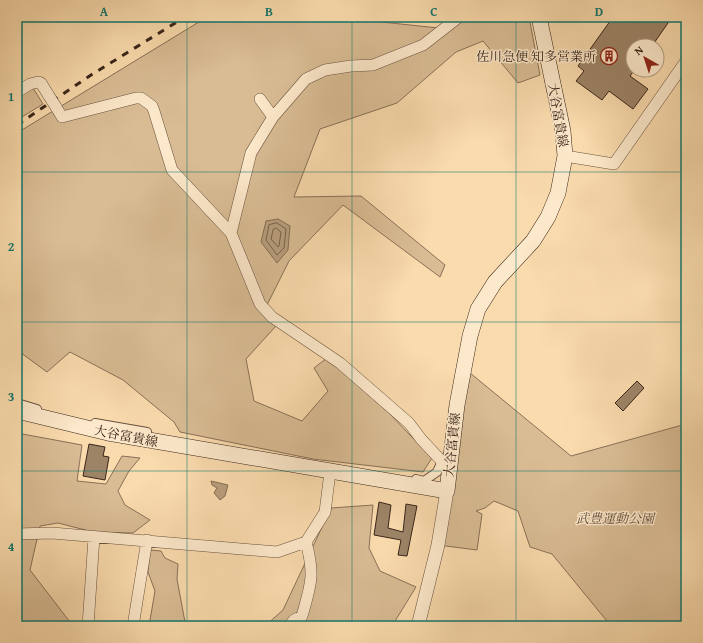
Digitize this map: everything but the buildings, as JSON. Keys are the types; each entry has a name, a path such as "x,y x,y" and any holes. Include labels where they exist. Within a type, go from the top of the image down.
{"main road":[{"name":"大谷富貴線","path":"17,411 108,433 447,491 446,465 470,336 478,309 495,282 533,241 548,217 558,193 565,156 563,131 540,17"}],"street":[{"path":"231,233 251,153 273,117 306,79 325,70 351,66 373,65 423,45 459,17"},
{"path":"565,156 614,164 686,61"},
{"path":"17,92 30,84 38,82 41,83 62,117 136,98 141,98 147,102 154,111 172,170 231,233 260,304 272,317 340,363 409,423 421,439 446,465 424,481 73,419 17,402"},
{"path":"260,99 273,117"},
{"path":"17,534 52,533 277,552 306,542 325,512 330,472"},
{"path":"418,626 438,544 447,491"},
{"path":"88,626 94,537"},
{"path":"133,626 147,540"},
{"path":"289,626 294,620 302,616 311,584 312,565 306,542"}],"green space":[{"path":"207,17 350,17 353,19 448,29 465,17 529,17 540,75 518,83 483,41 456,52 397,103 320,129 294,197 361,196 445,265 440,277 343,205 289,261 267,305 276,326 246,359 254,401 302,421 328,391 314,368 327,358 389,413 432,458 423,472 313,459 180,432 174,422 123,380 70,352 47,372 17,350 17,133"},
{"path":"33,88 43,104 17,120 17,96"},
{"name":"武豊運動公園","path":"464,368 571,456 686,424 686,626 611,626 552,554 530,547 518,511 494,501 485,508 476,511 482,514 477,550 438,545"},
{"path":"17,433 82,445 77,481 106,484 122,456 140,458 129,471 118,491 125,505 150,520 133,533 93,532 58,523 40,526 30,570 73,626 17,626"},
{"path":"373,505 369,548 380,571 416,587 392,626 265,626 283,610 331,508"},
{"path":"150,550 161,551 165,558 178,564 177,579 185,622 183,626 149,626 155,591 148,572"}],"water":[{"path":"278,219 290,226 288,250 277,263 261,242 266,221"},
{"path":"211,481 228,485 225,496 220,500 214,493 217,488 212,485"}],"railway":[{"path":"17,125 91,75 185,17"}],"place":[{"name":"佐川急便 知多営業所","path":"609,56"}]}
